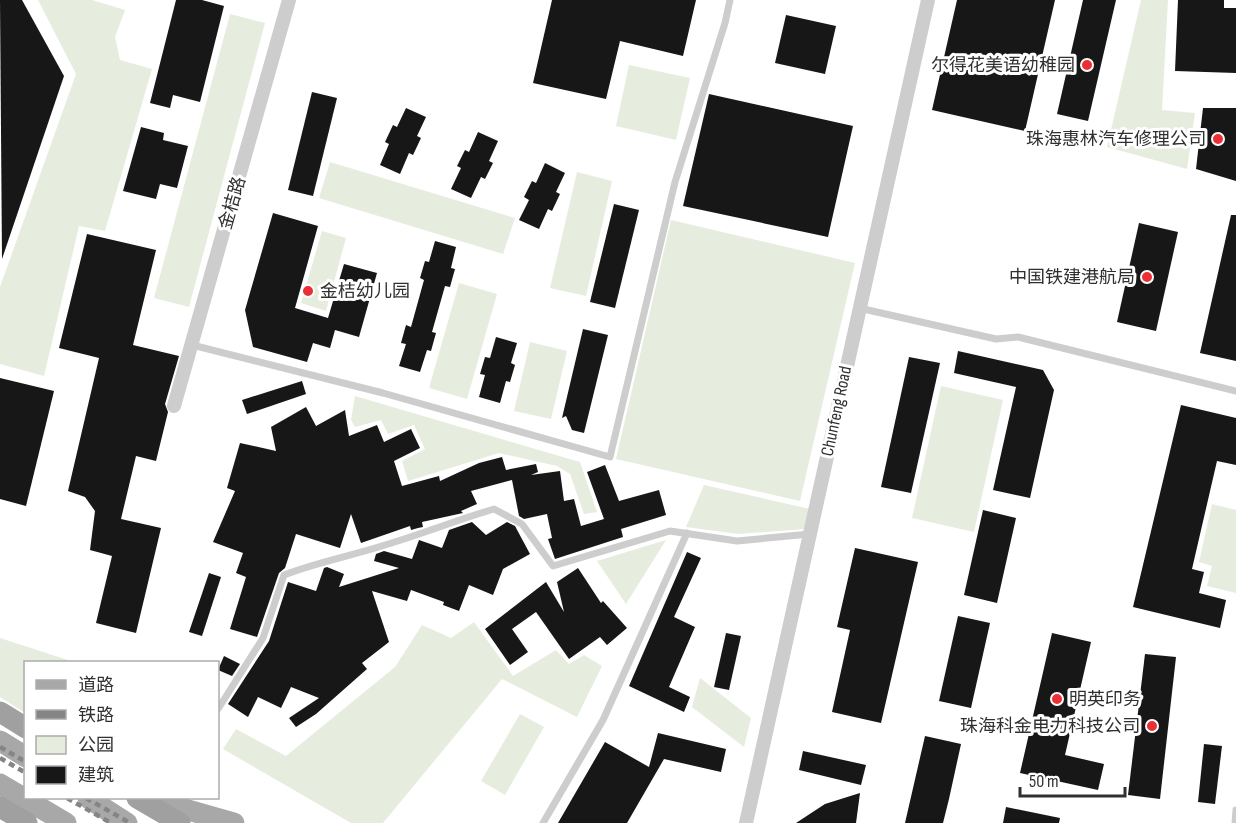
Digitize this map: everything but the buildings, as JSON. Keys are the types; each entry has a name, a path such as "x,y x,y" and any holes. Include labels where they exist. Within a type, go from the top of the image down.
{"highway":[{"path":"0,712 24,727"},
{"path":"139,799 180,823"},
{"path":"0,807 27,823"}],"main road":[{"path":"0,741 24,756"},
{"path":"0,784 24,798"},
{"path":"25,799 63,822"},
{"path":"90,799 127,823"},
{"path":"150,799 234,823"}],"street":[{"name":"金桔路","path":"174,406 289,0"},
{"name":"Chunfeng Road","path":"746,823 858,308 928,0"}],"lane":[{"path":"191,345 383,393 610,457 675,182 730,0"},
{"path":"858,308 996,339 1018,337 1236,392"},
{"path":"219,707 263,638 284,575 317,562 383,546 494,509 522,524 552,566 670,531 737,541 810,534"},
{"path":"543,823 603,720 687,533"},
{"path":"1234,823 1236,810"}],"green space":[{"path":"38,0 92,0 125,10 115,37 120,60 152,69 105,231 79,226 44,376 0,364 0,287 76,74"},
{"path":"1141,0 1168,0 1162,110 1195,113 1187,169 1107,147"},
{"path":"230,14 265,23 189,307 154,298"},
{"path":"629,65 690,78 676,140 616,126"},
{"path":"330,162 515,218 503,254 319,198"},
{"path":"577,172 612,181 586,296 550,288"},
{"path":"671,220 855,263 800,501 616,459"},
{"path":"322,231 346,238 326,311 301,303"},
{"path":"459,283 497,294 467,399 429,388"},
{"path":"530,342 567,351 551,419 514,411"},
{"path":"941,386 1003,400 974,532 912,518"},
{"path":"355,396 580,462 597,512 584,514 570,474 557,466 499,453 408,481 402,461 425,449 414,425 388,434 381,420 355,427 351,420"},
{"path":"704,485 810,509 806,529 738,534 686,527"},
{"path":"1212,504 1236,510 1236,593 1207,586 1212,566 1199,562"},
{"path":"666,540 626,604 597,561"},
{"path":"474,622 513,676 556,650 569,664 584,655 602,666 577,717 502,679 383,823 351,823 223,749 236,729 286,756 395,667 422,625 451,638"},
{"path":"0,638 71,661 24,661 24,712 0,697"},
{"path":"700,678 751,718 744,747 692,707"},
{"path":"520,714 544,727 505,795 481,781"}],"railway":[{"path":"0,747 24,761"},
{"path":"0,758 24,772"},
{"path":"69,799 111,823"},
{"path":"88,799 130,823"}],"place":[{"name":"尔得花美语幼稚园","path":"1087,65"},
{"name":"珠海惠林汽车修理公司","path":"1218,139"},
{"name":"中国铁建港航局","path":"1147,277"},
{"name":"金桔幼儿园","path":"308,291"},
{"name":"明英印务","path":"1057,699"},
{"name":"珠海科金电力科技公司","path":"1152,726"}]}
